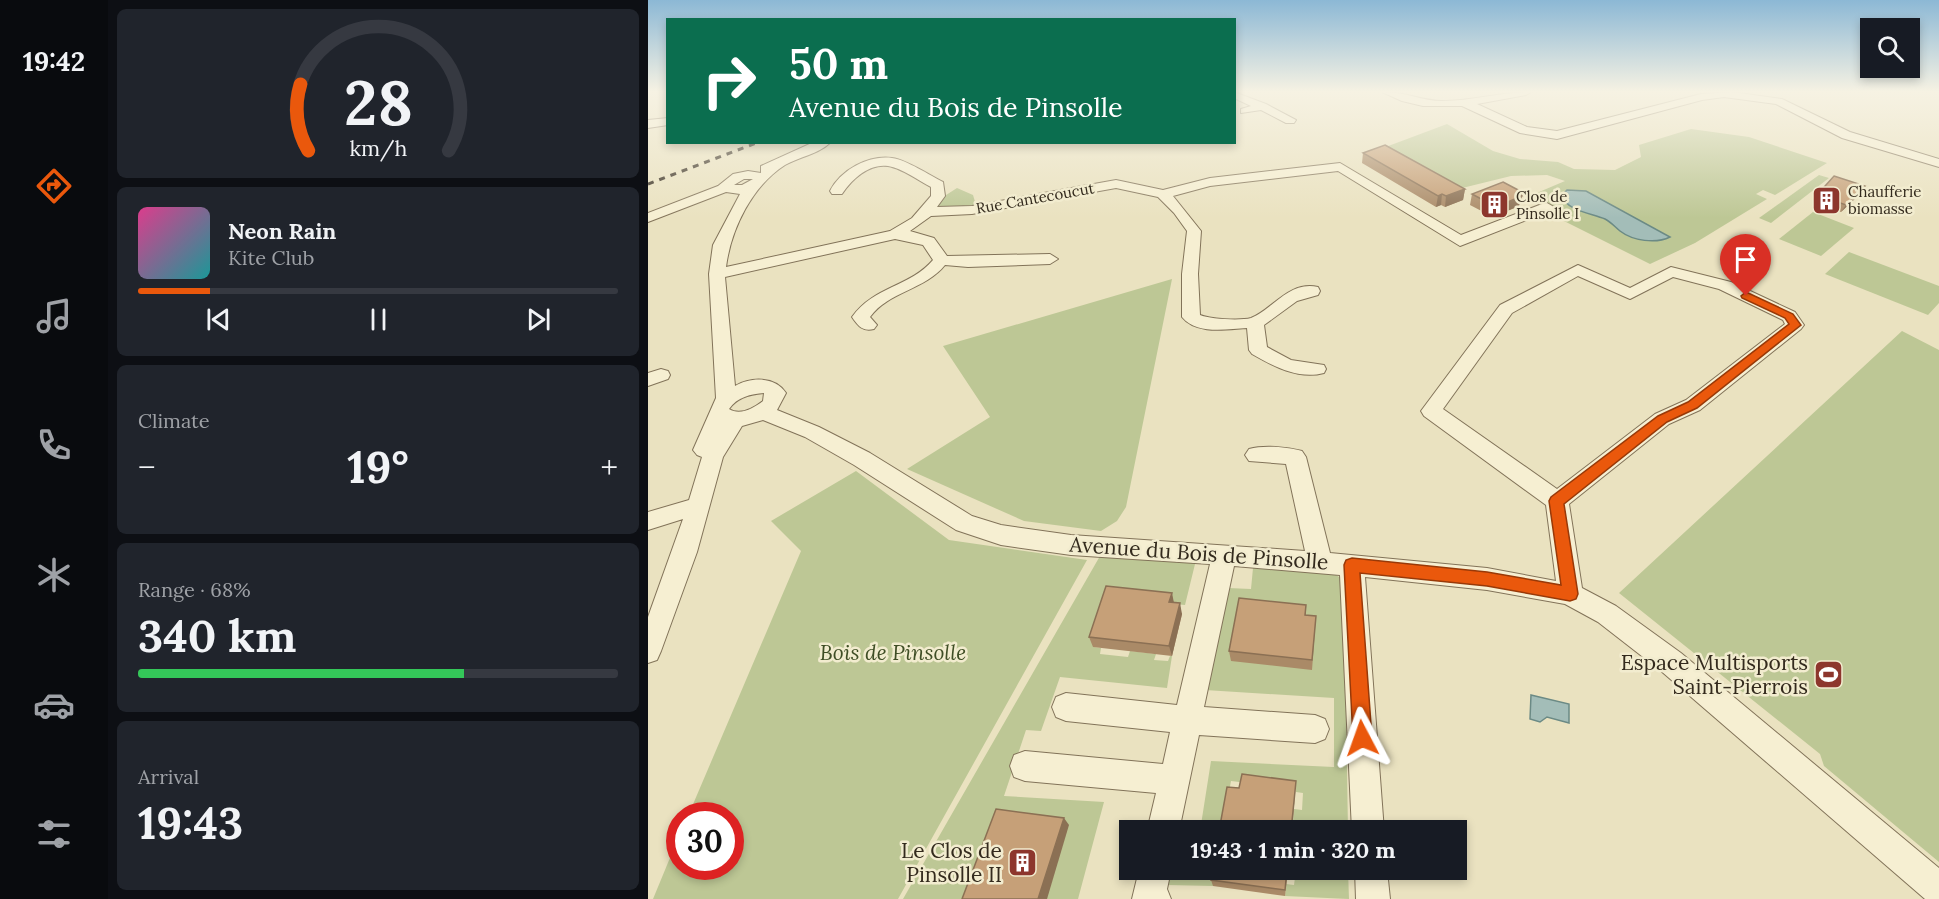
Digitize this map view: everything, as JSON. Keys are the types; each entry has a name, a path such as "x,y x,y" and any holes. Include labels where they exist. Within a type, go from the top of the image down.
{"street":[{"path":"1844,134 1939,163"},
{"path":"648,218 748,182 821,144"},
{"path":"717,274 895,234 927,212 938,196 938,185 892,162 878,162 863,167 842,181 837,191"},
{"path":"748,182 759,183 777,165"},
{"path":"1163,194 1210,182 1340,167 1460,241 1547,207"},
{"path":"727,410 717,274 721,245 735,218 748,182"},
{"name":"Rue Cantecoucut","path":"927,212 972,210 1116,184 1163,194"},
{"path":"728,189 735,218"},
{"path":"1163,194 1179,210 1194,231 1190,274 1191,317 1205,324 1255,323 1292,297 1312,291"},
{"path":"895,234 923,238 936,246 941,260"},
{"path":"941,260 980,264 1030,258 1050,260"},
{"path":"868,325 861,317 871,305 884,294 926,276 941,260"},
{"path":"1557,501 1662,419 1693,405 1795,325 1789,316 1725,285 1671,272 1630,294 1578,270 1506,309 1431,411 1557,501 1570,594"},
{"path":"1255,323 1258,350 1287,366 1317,369"},
{"path":"720,325 736,371 754,386"},
{"name":"Avenue du Bois de Pinsolle","path":"754,386 762,385 774,389 769,405 812,432 862,459 964,523 1001,535 1071,544 1352,565 1487,579 1570,594 1607,614 1671,662 1939,889"},
{"path":"648,651 685,552 727,410 738,391 754,386"},
{"path":"727,410 769,405"},
{"path":"1256,455 1295,457 1320,562"},
{"path":"648,521 701,497"},
{"path":"1165,820 1224,555"},
{"path":"1352,565 1367,820"},
{"path":"1066,707 1187,720 1315,729"},
{"path":"1025,766 1174,780"},
{"path":"1152,880 1148,898 1154,899"},
{"path":"1371,880 1372,899"}],"green space":[{"path":"1420,134 1464,134 1493,151 1520,159 1558,162 1574,169 1615,170 1641,157 1639,145 1675,134 1727,134 1749,137 1827,163 1775,195 1763,190 1756,194 1767,199 1695,243 1650,264 1544,211 1555,207 1532,195 1565,181 1547,175 1511,176 1454,190 1375,151"},
{"path":"1819,175 1829,178 1771,223 1759,218"},
{"path":"957,188 973,195 976,205 951,209 937,206 943,197"},
{"path":"1813,212 1854,228 1821,256 1779,239"},
{"path":"1849,252 1939,286 1939,303 1928,315 1825,274"},
{"path":"1172,279 1126,507 1117,521 1101,531 1024,521 907,469 990,417 943,346"},
{"name":"Espace Multisports Saint-Pierrois","path":"1902,331 1939,350 1939,862 1824,766 1820,754 1619,593"},
{"name":"Bois de Pinsolle","path":"856,471 949,540 1087,560 898,899 653,899 666,868 666,880 744,880 744,802 694,802 801,551 771,521"},
{"path":"1100,556 1196,560 1185,605 1134,600 1094,647 1101,648 1100,654 1128,657 1130,651 1156,654 1154,660 1168,661 1172,656 1167,688 1060,677 1041,731 1026,730 1004,796 1104,802 1078,899 903,899"},
{"path":"1253,568 1332,572 1342,579 1348,820 1293,820 1294,809 1302,810 1303,793 1296,792 1296,789 1231,781 1224,820 1202,820 1211,761 1334,767 1334,698 1205,690 1228,588 1251,589"},
{"path":"1167,880 1214,880 1213,886 1167,885"},
{"path":"1295,880 1348,880 1349,899 1285,896 1286,884 1294,885"}],"water":[{"path":"1567,190 1586,191 1670,237 1651,241 1625,234 1605,219 1568,205 1562,195"},
{"path":"1531,695 1569,704 1569,723 1547,717 1540,722 1530,719"}],"building":[{"path":"1385,145 1465,189 1446,196 1442,194 1438,196 1363,153"},
{"path":"1834,176 1865,186 1846,205 1817,195"},
{"path":"1503,182 1522,192 1517,193 1522,196 1496,207 1472,194"},
{"path":"1106,586 1172,593 1169,602 1180,603 1169,646 1089,637"},
{"path":"1239,598 1306,605 1305,615 1316,616 1312,660 1229,651"},
{"path":"1242,774 1296,781 1292,820 1221,820 1227,787 1239,788"},
{"name":"Le Clos de Pinsolle II","path":"996,809 1064,818 1038,899 962,899"},
{"path":"1211,880 1286,880 1285,890"}],"railway":[{"path":"648,184 754,144"}],"place":[{"name":"Chaufferie biomasse","path":"1827,200"},
{"name":"Clos de Pinsolle I","path":"1495,205"},
{"name":"Espace Multisports Saint-Pierrois","path":"1829,674"},
{"name":"Le Clos de Pinsolle II","path":"1023,862"}],"route":[{"path":"1362,738 1352,565 1487,579 1570,594 1557,501 1662,419 1693,405 1795,325 1789,316 1746,296"}]}
